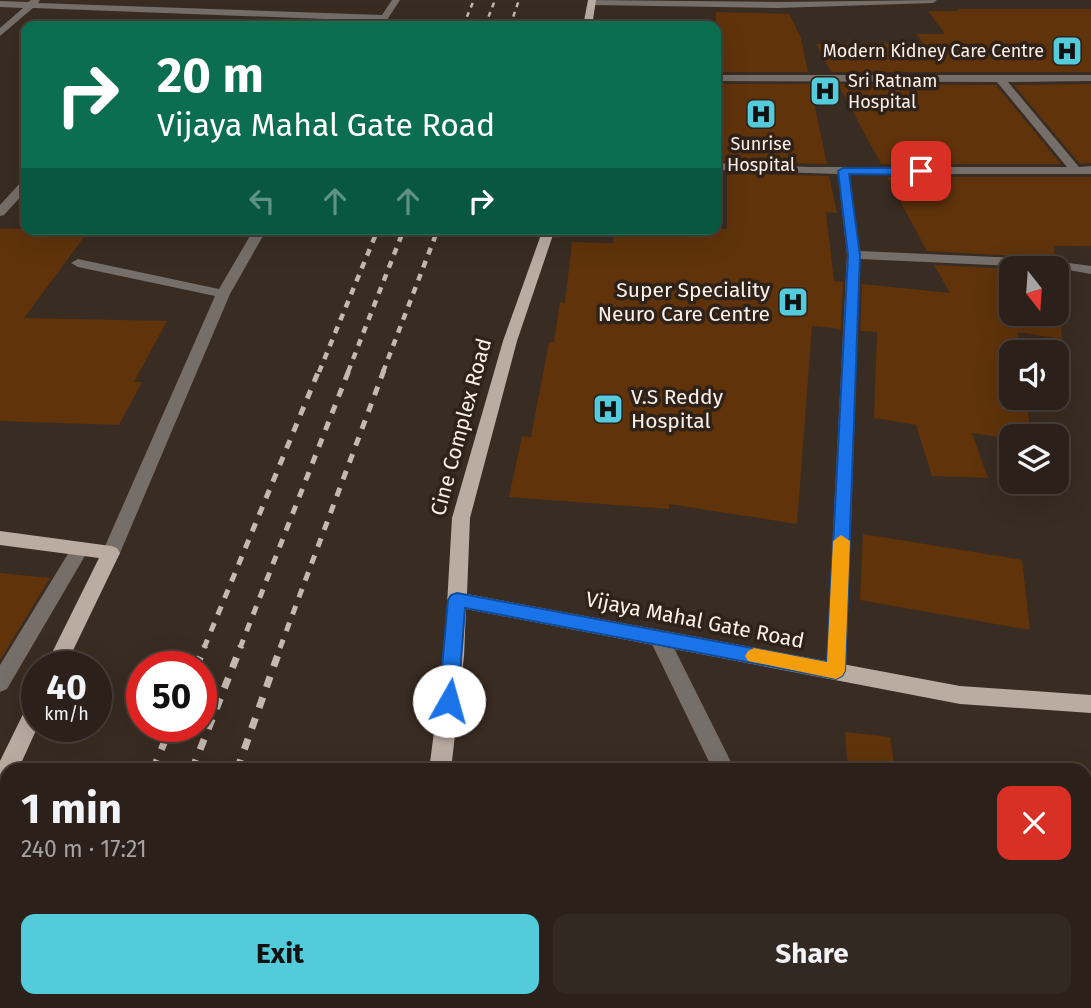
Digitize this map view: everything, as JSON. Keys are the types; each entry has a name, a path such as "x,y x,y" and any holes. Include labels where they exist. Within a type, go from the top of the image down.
{"main road":[{"path":"588,21 592,1"},
{"name":"Cine Complex Road","path":"441,763 454,656 461,518 510,341 547,235"},
{"path":"0,538 111,553 63,651"},
{"name":"Vijaya Mahal Gate Road","path":"457,600 960,695 1091,704"},
{"path":"10,763 21,740"}],"street":[{"path":"215,12 225,0"},
{"path":"383,21 396,0"},
{"path":"592,1 778,5 933,0"},
{"path":"0,33 33,2"},
{"path":"0,4 33,2 365,21"},
{"path":"721,78 1091,78"},
{"path":"1000,79 1077,171"},
{"path":"721,166 843,171 1091,170"},
{"path":"836,671 854,255 843,171"},
{"path":"0,212 21,189"},
{"path":"111,553 223,294 257,235"},
{"path":"854,255 1040,263 1091,270"},
{"path":"78,263 223,294"},
{"path":"0,683 80,549"},
{"path":"659,638 721,763"}],"building":[{"path":"957,9 1091,9 1091,72 831,72 816,44 923,43 916,34 945,34 928,11 959,11"},
{"path":"716,12 789,14 801,38 808,72 721,72 721,21 716,21"},
{"path":"721,84 810,84 827,164 721,161"},
{"path":"838,84 996,85 1061,164 881,164"},
{"path":"1091,84 1091,163 1080,164 1014,85"},
{"path":"727,173 829,176 837,213 826,212 834,281 843,282 841,329 812,326 797,524 669,504 669,509 509,497 522,436 531,437 549,342 554,342 560,302 565,303 572,242 613,243 614,235 721,235 721,229 727,229"},
{"path":"887,177 1091,177 1091,246 1054,246 1055,256 927,251"},
{"path":"0,229 21,229 21,235 86,235 24,318 167,321 134,382 142,382 119,425 0,421"},
{"path":"934,265 999,268 999,326 1061,326 1062,339 1018,332 1019,340 999,340 999,410 1028,410 1029,424 999,424 999,437 972,433 988,478 932,476 916,425 874,418 877,332 860,331 862,284 950,293"},
{"path":"863,534 1022,560 1030,630 860,600"},
{"path":"0,573 50,578 0,660"},
{"path":"845,732 890,737 894,763 847,763"}],"railway":[{"path":"465,21 474,0"},
{"path":"487,21 495,0"},
{"path":"512,21 519,0"},
{"path":"319,372 376,235"},
{"path":"348,372 402,235"},
{"path":"383,372 436,235"},
{"path":"204,648 319,370"},
{"path":"240,648 349,370"},
{"path":"280,648 384,370"},
{"path":"203,651 205,646"},
{"path":"195,763 241,646"},
{"path":"239,763 281,646"},
{"path":"156,763 164,742"}],"slow traffic":[{"path":"754,656 836,671 841,541"}],"place":[{"name":"Modern Kidney Care Centre","path":"1067,51"},
{"name":"Sri Ratnam Hospital","path":"825,91"},
{"name":"Sunrise Hospital","path":"761,114"},
{"name":"Super Speciality Neuro Care Centre","path":"793,302"},
{"name":"V.S Reddy Hospital","path":"608,409"}],"route":[{"path":"449,701 457,600 836,671 854,255 843,171 921,171"}]}
